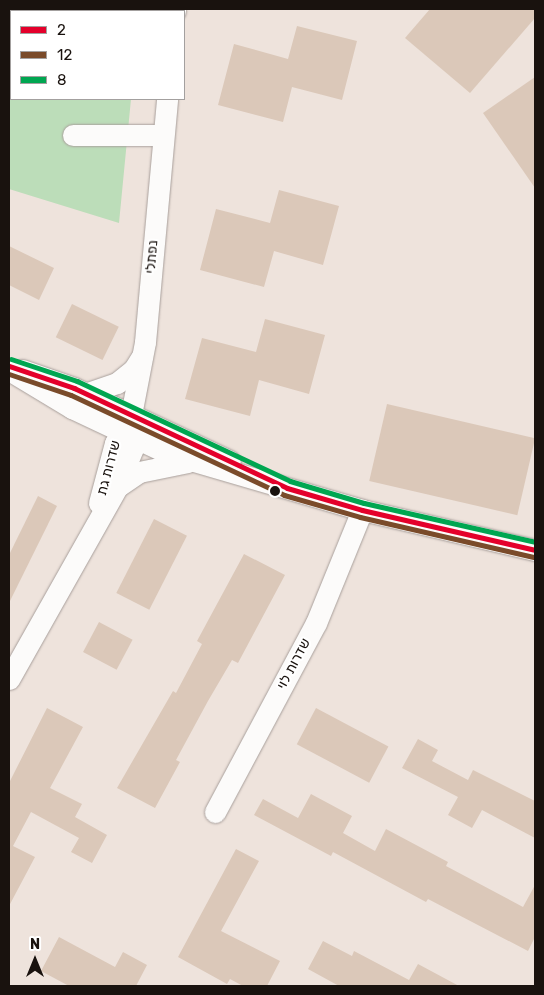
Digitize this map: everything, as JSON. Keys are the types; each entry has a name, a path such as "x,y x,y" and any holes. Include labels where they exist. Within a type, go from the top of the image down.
{"street":[{"name":"נפתלי","path":"129,429 143,353 167,100"},
{"path":"73,135 163,135"},
{"path":"85,394 122,379 134,369 143,353"},
{"path":"9,366 85,394 129,429 192,461 362,510 535,550"},
{"path":"9,370 42,392 129,429 286,488"},
{"name":"שדרות גת","path":"9,679 117,487 129,429"},
{"name":"שדרות גת","path":"91,532 129,429"},
{"path":"117,487 139,472 192,461"},
{"name":"שדרות לוי","path":"215,812 316,623 362,510"}],"green space":[{"path":"9,9 39,9 10,10 10,100 131,100 119,223 9,189"}],"building":[{"path":"430,9 535,9 535,18 470,93 405,38"},
{"path":"297,26 357,41 342,100 292,87 283,122 218,105 234,44 288,59"},
{"path":"535,77 535,188 483,113"},
{"path":"279,190 339,206 323,265 274,251 264,287 200,270 216,209 270,223"},
{"path":"9,246 54,268 39,300 9,285"},
{"path":"72,304 119,327 103,360 56,337"},
{"path":"265,319 325,335 309,394 259,380 250,416 185,399 202,338 256,352"},
{"path":"387,404 535,438 517,515 369,481"},
{"path":"38,496 57,506 9,603 9,555"},
{"path":"154,519 187,536 149,610 116,593"},
{"path":"244,554 285,575 238,663 232,660 208,701 176,760 180,762 155,808 117,788 173,691 176,693 202,644 197,641"},
{"path":"99,622 133,640 117,670 83,652"},
{"path":"47,708 83,727 50,788 82,804 75,817 107,835 92,863 71,852 79,838 31,812 13,846 35,857 9,906 9,783"},
{"path":"316,708 388,746 369,783 297,744"},
{"path":"418,739 438,750 432,761 468,780 473,770 535,801 535,838 482,810 472,828 448,815 458,797 402,768"},
{"path":"311,794 352,816 343,833 375,851 386,829 448,862 446,866 523,907 535,885 535,937 528,951 428,899 426,902 333,852 331,856 254,815 263,799 298,818"},
{"path":"236,849 259,861 221,931 280,961 267,986 243,986 230,979 227,984 178,957"},
{"path":"59,937 115,967 123,952 147,965 136,986 69,986 41,971"},
{"path":"323,941 352,956 354,951 409,980 418,964 459,986 339,986 308,969"}],"transit line":[{"name":"8","path":"11,359 77,381 290,481 364,503 535,542"},
{"name":"2","path":"9,366 74,388 287,488 362,510 535,550"},
{"name":"12","path":"9,374 71,395 284,495 360,517 533,557"}]}
